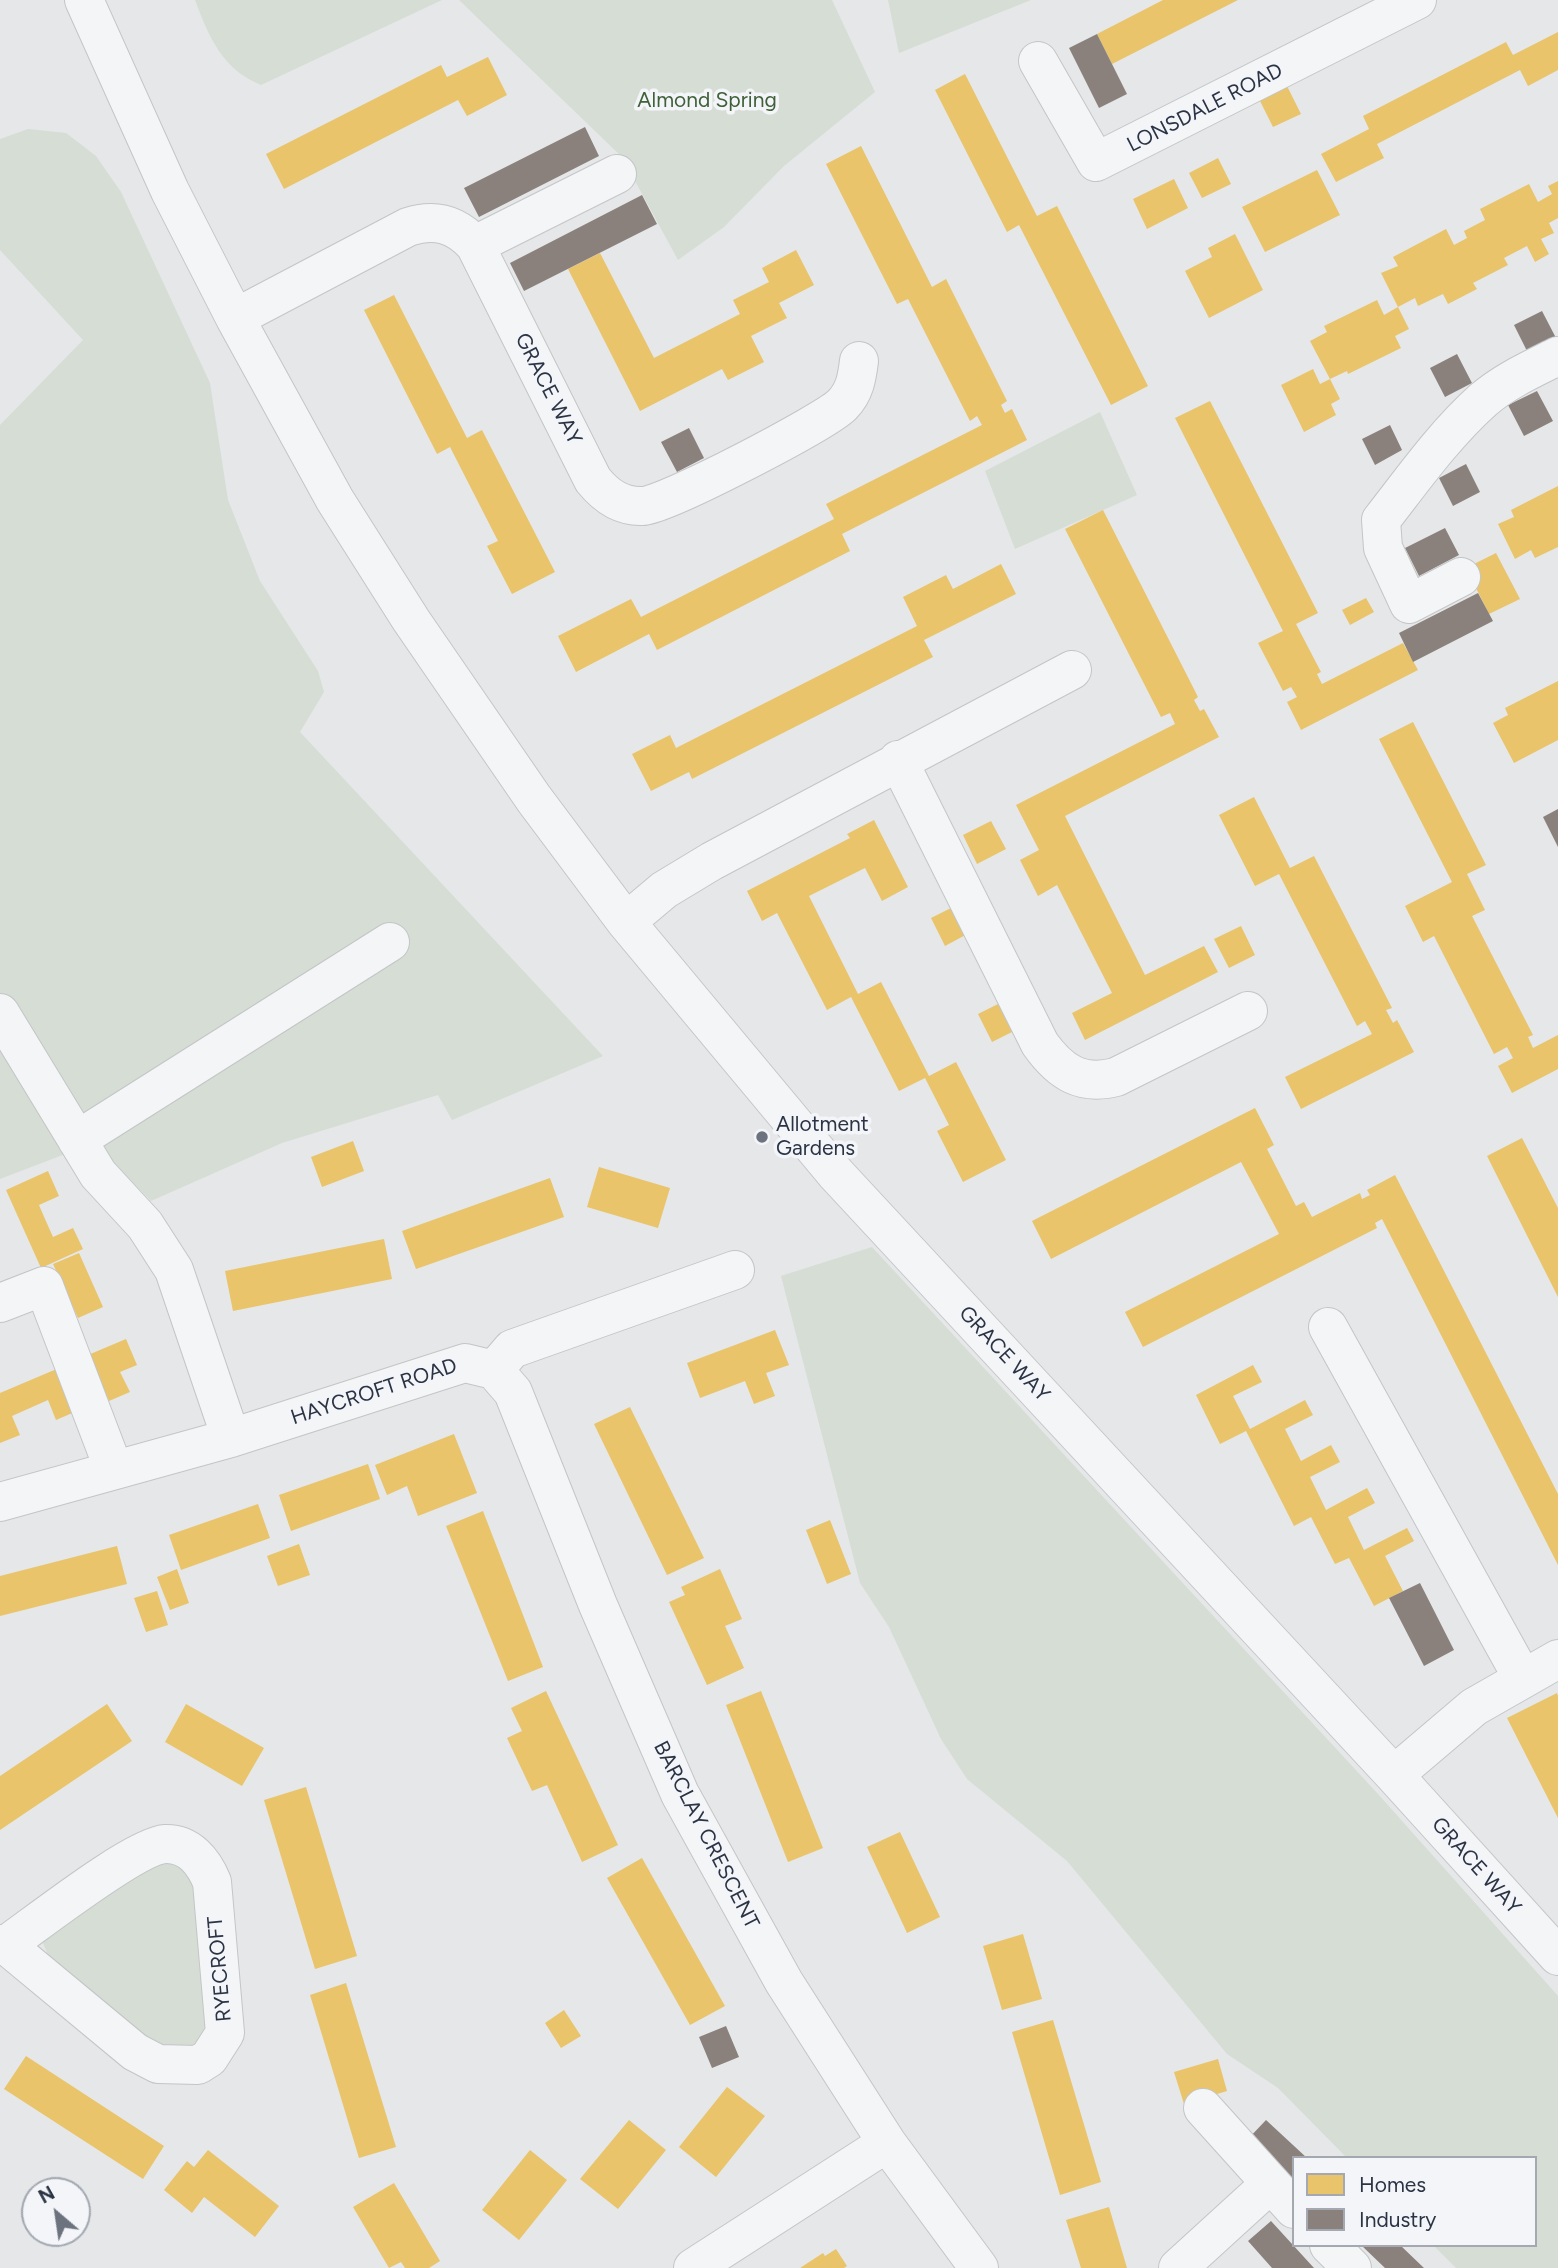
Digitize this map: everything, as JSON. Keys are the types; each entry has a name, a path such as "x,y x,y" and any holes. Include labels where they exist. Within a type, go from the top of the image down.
{"street":[{"name":"GRACE WAY","path":"84,0 170,191 234,318 335,500 411,620 534,799 626,922 836,1174 1394,1775 1558,1956"},
{"name":"LONSDALE ROAD","path":"1038,61 1096,162 1418,0"},
{"path":"475,245 617,174"},
{"name":"GRACE WAY","path":"234,318 408,226 425,222 452,226 475,245 593,480 612,499 629,505 645,506 663,502 829,415 852,393 859,360"},
{"path":"1461,577 1409,604 1383,548 1381,520 1420,469 1484,399 1513,379 1558,356"},
{"path":"626,922 664,890 712,861 1072,670"},
{"path":"898,761 1040,1044 1060,1069 1073,1077 1097,1082 1116,1077 1248,1011"},
{"path":"77,1140 390,942"},
{"path":"0,1013 98,1174 145,1225 174,1270 231,1438"},
{"path":"494,1370 512,1349 735,1270"},
{"path":"0,1303 44,1286 114,1470"},
{"path":"1328,1328 1522,1677"},
{"name":"HAYCROFT ROAD","path":"0,1502 231,1438 465,1363 494,1370"},
{"name":"BARCLAY CRESCENT","path":"494,1370 513,1392 598,1605 680,1794 784,1982 887,2143 979,2268"},
{"path":"1394,1775 1474,1707 1522,1677 1558,1659"},
{"name":"RYECROFT","path":"165,1844 181,1847 195,1855 206,1868 212,1882 225,2033 209,2058 198,2065 158,2064 135,2052 3,1945 127,1861 165,1844"},
{"path":"1178,2268 1282,2197 1203,2108"},
{"path":"693,2268 887,2143"},
{"path":"1331,2247 1352,2268"}],"green space":[{"path":"195,0 442,0 261,85 236,70 227,61 212,39"},
{"name":"Almond Spring","path":"459,0 832,0 875,92 784,166 724,227 678,260 622,157"},
{"path":"888,0 1031,0 899,53"},
{"path":"28,129 66,133 96,156 121,192 210,383 228,500 260,581 318,671 324,692 300,732 603,1056 452,1120 438,1095 282,1143 151,1201 94,1143 0,1179 0,425 83,340 0,250 0,139"},
{"path":"1100,412 1137,495 1015,549 985,471"},
{"path":"872,1247 1378,1794 1558,1996 1558,2268 1456,2268 1435,2247 1537,2247 1537,2156 1345,2156 1278,2088 1227,2054 1067,1861 967,1779 941,1739 889,1627 860,1583 781,1276"},
{"path":"152,1862 178,1864 196,1885 211,2023 194,2051 158,2049 48,1955 43,1943 46,1936"}],"building: Homes":[{"path":"1163,0 1238,0 1112,64 1097,34"},
{"path":"1558,32 1558,70 1528,86 1520,70 1377,144 1384,158 1336,182 1321,154 1369,129 1363,116 1506,42 1513,55"},
{"path":"488,57 507,95 467,116 458,100 284,189 266,154 441,65 447,77"},
{"path":"965,74 1037,216 1057,206 1148,386 1111,405 1019,225 1007,232 935,90"},
{"path":"1287,86 1301,114 1273,127 1260,101"},
{"path":"861,146 932,287 946,279 1007,401 1001,405 1005,413 1012,409 1027,440 842,534 850,551 657,650 649,634 576,672 558,636 631,599 641,617 834,519 826,504 982,425 977,416 970,421 908,299 897,304 826,164"},
{"path":"1218,158 1231,184 1202,198 1189,173"},
{"path":"1317,170 1340,215 1265,252 1242,207"},
{"path":"1174,179 1188,208 1147,229 1133,199"},
{"path":"1558,181 1558,218 1549,223 1554,233 1541,239 1549,254 1535,262 1527,246 1504,258 1508,265 1473,283 1477,289 1448,304 1443,294 1418,306 1415,298 1398,307 1381,273 1398,266 1393,257 1446,229 1454,245 1467,238 1464,231 1485,220 1480,209 1529,184 1538,202 1552,194 1548,186"},
{"path":"1235,234 1263,290 1209,318 1185,271 1212,257 1208,248"},
{"path":"796,250 814,285 779,303 787,318 751,336 764,362 728,380 722,369 640,411 568,269 600,253 654,358 740,314 733,300 769,282 762,268"},
{"path":"394,295 467,438 482,430 555,572 512,594 487,546 498,541 450,447 437,454 364,310"},
{"path":"1377,300 1384,315 1398,307 1409,329 1395,336 1401,348 1348,374 1347,371 1330,379 1310,341 1327,332 1324,326"},
{"path":"1313,369 1320,384 1330,379 1340,399 1331,404 1336,415 1304,432 1281,385"},
{"path":"1210,401 1318,613 1296,624 1321,672 1317,674 1322,684 1403,643 1418,670 1301,730 1287,702 1297,697 1291,687 1283,691 1258,643 1283,631 1175,418"},
{"path":"1558,486 1558,547 1535,558 1531,550 1515,559 1498,524 1514,517 1511,510"},
{"path":"1103,510 1198,697 1194,700 1200,711 1204,709 1219,737 1065,816 1145,975 1204,946 1218,972 1085,1040 1072,1013 1112,993 1057,885 1038,896 1020,860 1039,850 1016,805 1175,724 1170,713 1161,717 1065,529"},
{"path":"1496,553 1520,599 1489,614 1466,568"},
{"path":"1001,564 1016,594 924,640 933,657 692,779 689,772 651,791 632,754 670,735 676,748 917,626 903,597 946,575 953,589"},
{"path":"1366,598 1374,612 1350,625 1342,610"},
{"path":"1558,681 1558,740 1514,763 1493,723 1508,715 1505,708"},
{"path":"1413,722 1486,865 1467,874 1485,910 1472,916 1533,1035 1528,1037 1533,1048 1558,1035 1558,1069 1512,1093 1498,1066 1513,1058 1507,1047 1494,1054 1434,936 1423,942 1405,906 1452,882 1379,739"},
{"path":"1254,797 1290,868 1314,856 1392,1008 1386,1010 1393,1023 1397,1020 1414,1052 1301,1109 1285,1077 1372,1034 1365,1021 1357,1026 1279,874 1255,886 1219,815"},
{"path":"874,820 908,887 882,901 865,868 809,896 858,994 881,982 929,1076 956,1062 1006,1160 963,1182 937,1131 949,1125 925,1078 899,1091 851,997 827,1010 777,913 762,921 747,891 850,838 847,834"},
{"path":"991,821 1006,849 977,864 963,835"},
{"path":"957,905 971,932 945,946 931,918"},
{"path":"1241,926 1255,955 1229,968 1214,939"},
{"path":"1006,1000 1020,1028 992,1042 978,1014"},
{"path":"1255,1108 1274,1145 1267,1149 1296,1206 1304,1202 1312,1217 1360,1193 1362,1199 1370,1195 1367,1190 1395,1175 1558,1494 1558,1565 1382,1219 1375,1223 1377,1228 1143,1347 1125,1312 1279,1234 1241,1162 1051,1259 1032,1221"},
{"path":"1522,1138 1558,1208 1558,1297 1487,1156"},
{"path":"353,1141 364,1171 322,1187 311,1157"},
{"path":"599,1167 670,1188 658,1228 587,1207"},
{"path":"48,1171 59,1196 39,1205 53,1237 73,1228 83,1249 41,1268 6,1190"},
{"path":"550,1178 564,1217 416,1269 402,1231"},
{"path":"384,1239 392,1279 233,1311 225,1271"},
{"path":"79,1253 103,1307 78,1318 53,1264"},
{"path":"775,1330 789,1365 766,1373 775,1396 754,1404 745,1381 700,1398 687,1363"},
{"path":"126,1339 137,1365 120,1372 130,1392 109,1401 88,1355"},
{"path":"1253,1365 1262,1382 1233,1396 1250,1429 1305,1400 1313,1415 1285,1429 1301,1461 1331,1445 1340,1462 1310,1477 1326,1510 1367,1488 1375,1503 1348,1517 1364,1550 1407,1528 1414,1541 1385,1556 1403,1591 1374,1606 1349,1558 1335,1564 1311,1517 1294,1526 1246,1431 1220,1444 1196,1395"},
{"path":"59,1368 77,1411 56,1420 48,1400 12,1416 20,1435 0,1443 0,1393"},
{"path":"630,1407 704,1558 667,1575 594,1424"},
{"path":"454,1434 477,1493 418,1516 407,1486 387,1495 375,1465"},
{"path":"368,1464 380,1499 291,1531 279,1495"},
{"path":"258,1504 270,1538 181,1570 169,1535"},
{"path":"483,1511 543,1667 508,1681 446,1526"},
{"path":"830,1520 851,1574 827,1584 806,1530"},
{"path":"299,1544 310,1575 278,1586 267,1556"},
{"path":"117,1546 127,1584 0,1616 0,1576"},
{"path":"177,1569 189,1603 170,1610 157,1577"},
{"path":"720,1569 742,1619 725,1626 744,1668 707,1685 669,1602 685,1595 681,1587"},
{"path":"157,1591 168,1625 146,1632 134,1598"},
{"path":"546,1691 618,1845 582,1862 547,1785 532,1791 507,1738 522,1731 511,1708"},
{"path":"761,1691 823,1848 788,1862 726,1705"},
{"path":"1557,1693 1558,1696 1558,1818 1507,1718"},
{"path":"107,1704 132,1741 0,1830 0,1776"},
{"path":"186,1704 264,1748 242,1786 165,1742"},
{"path":"306,1787 357,1956 315,1969 264,1800"},
{"path":"900,1832 940,1917 907,1933 867,1847"},
{"path":"642,1858 725,2006 690,2025 607,1878"},
{"path":"1023,1934 1042,1999 1002,2010 983,1946"},
{"path":"346,1983 396,2147 359,2158 310,1995"},
{"path":"564,2010 581,2036 561,2048 545,2023"},
{"path":"1053,2020 1101,2182 1060,2195 1012,2032"},
{"path":"26,2056 164,2146 143,2179 4,2089"},
{"path":"1218,2059 1227,2091 1184,2104 1174,2072"},
{"path":"727,2087 765,2116 716,2177 679,2147"},
{"path":"629,2120 666,2150 618,2209 580,2179"},
{"path":"208,2150 279,2206 255,2237 204,2197 192,2213 164,2190 187,2161 194,2167"},
{"path":"530,2150 567,2180 519,2240 482,2210"},
{"path":"394,2183 440,2261 429,2268 405,2268 401,2262 389,2268 353,2207"},
{"path":"1109,2207 1127,2268 1081,2268 1066,2220"},
{"path":"836,2249 847,2266 844,2268 800,2268 823,2253 825,2256"}],"building: Industry":[{"path":"1097,34 1127,94 1099,108 1069,48"},
{"path":"585,127 599,156 479,217 464,188"},
{"path":"642,195 657,224 524,291 510,263"},
{"path":"1542,311 1556,338 1528,353 1514,325"},
{"path":"1457,354 1472,383 1445,397 1430,368"},
{"path":"1537,391 1553,421 1524,436 1508,405"},
{"path":"1390,425 1402,450 1375,465 1362,439"},
{"path":"689,428 704,458 677,472 661,442"},
{"path":"1466,464 1480,492 1453,506 1439,478"},
{"path":"1445,528 1459,555 1419,576 1405,548"},
{"path":"1478,593 1493,621 1413,662 1399,633"},
{"path":"1558,809 1558,847 1543,817"},
{"path":"1420,1583 1454,1650 1424,1666 1389,1598"},
{"path":"726,2026 739,2057 712,2068 699,2037"},
{"path":"1266,2120 1305,2156 1292,2156 1292,2180 1248,2139"},
{"path":"1271,2221 1314,2268 1272,2268 1248,2241"},
{"path":"1363,2247 1402,2247 1424,2268 1385,2268"}],"place":[{"name":"Allotment Gardens","path":"762,1137"}]}
